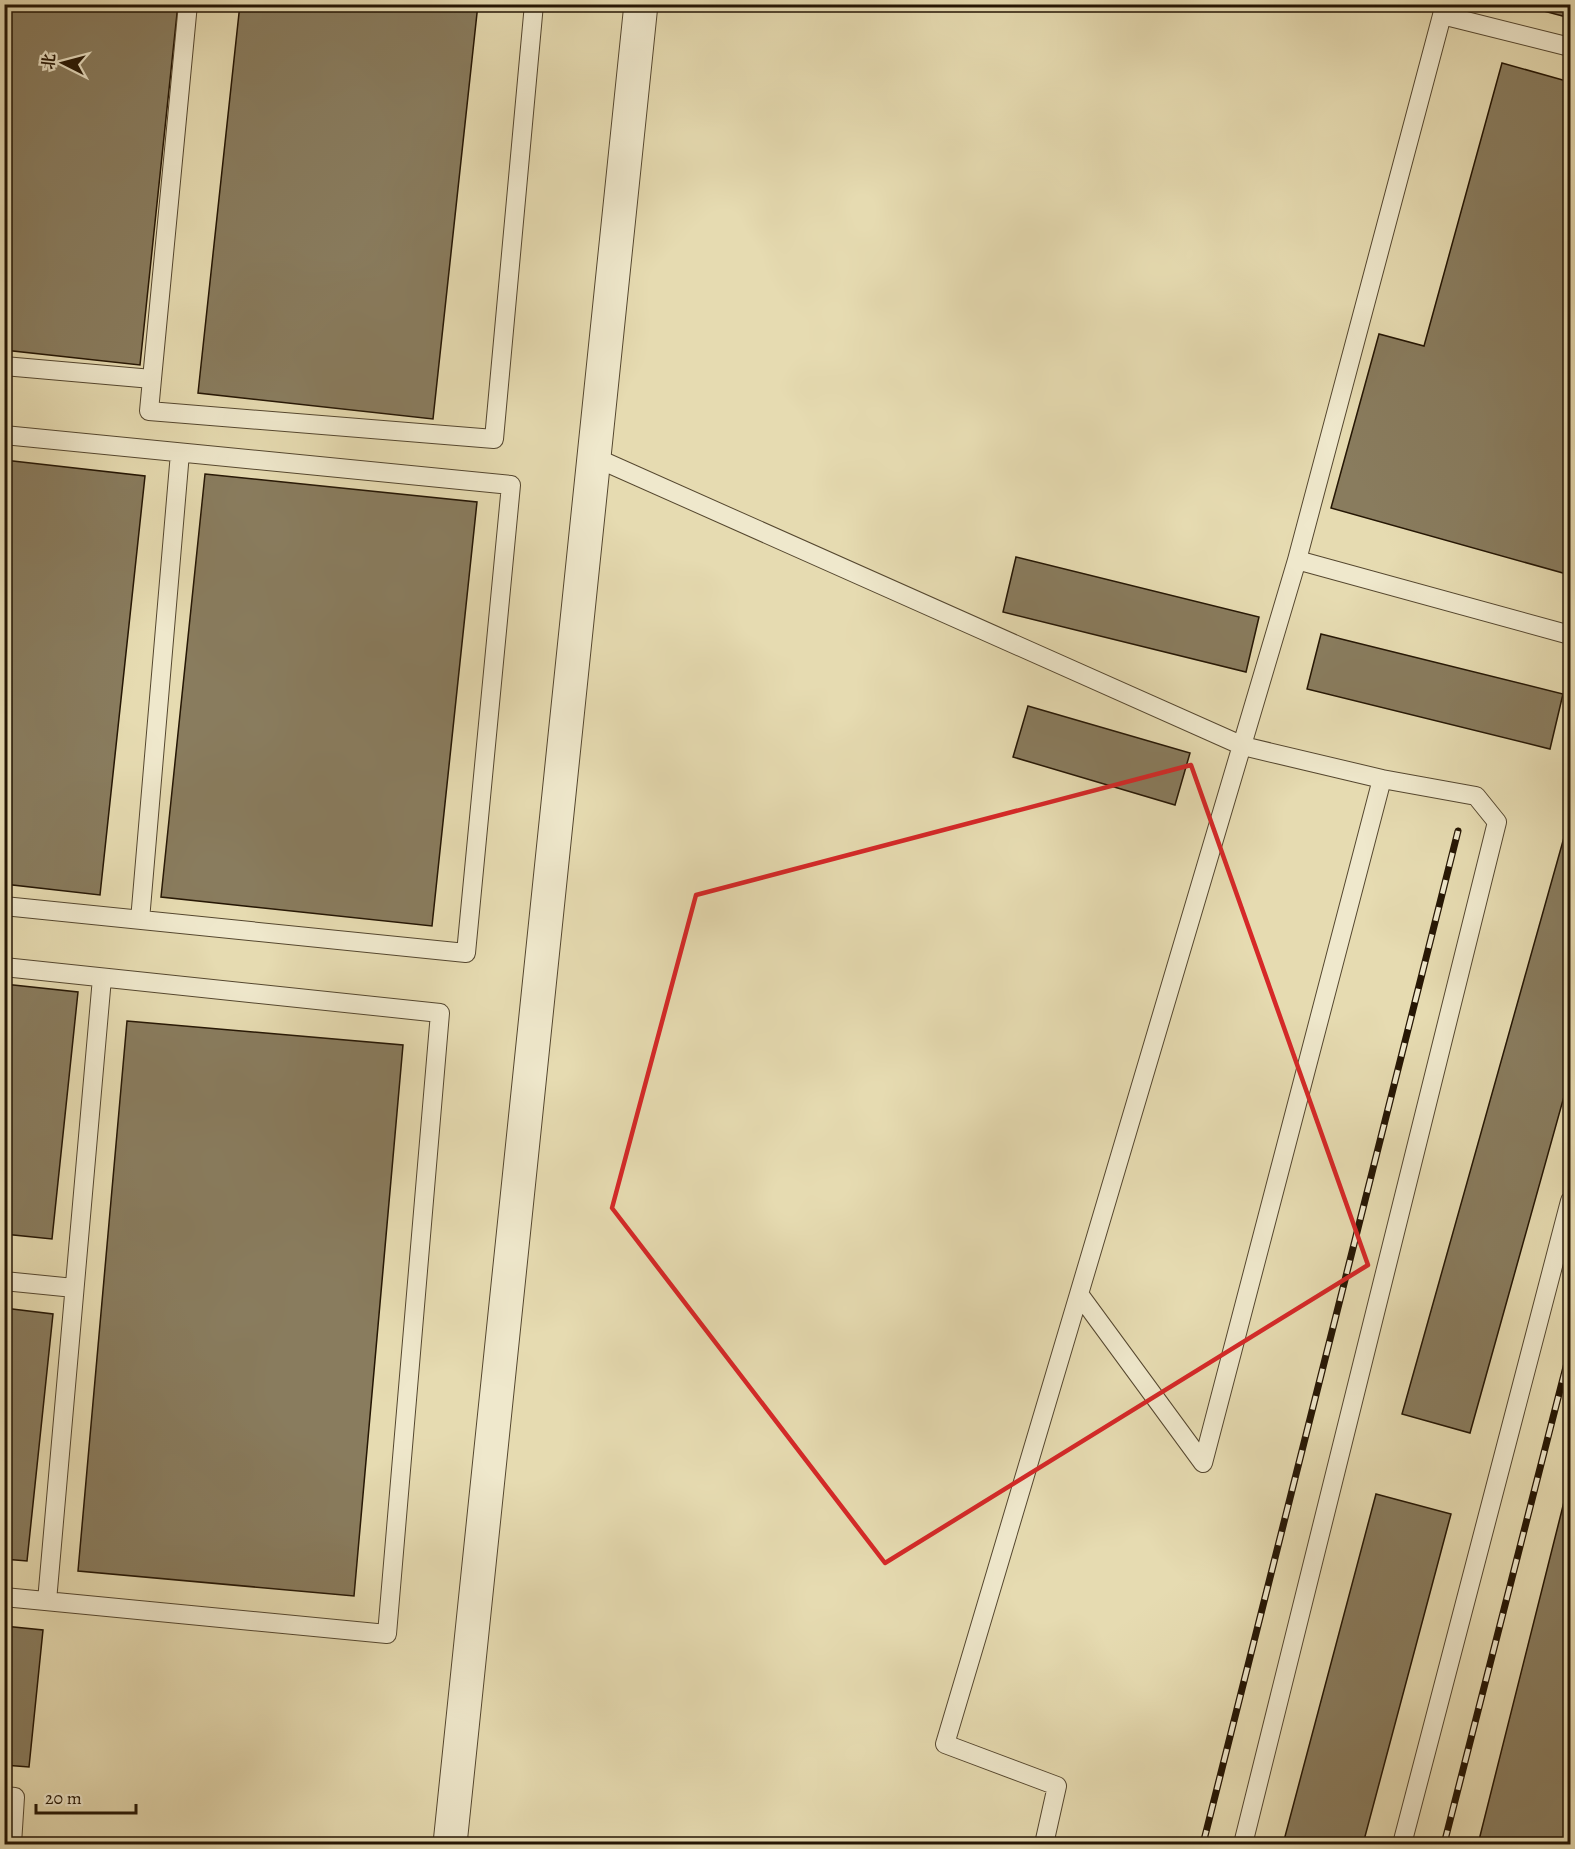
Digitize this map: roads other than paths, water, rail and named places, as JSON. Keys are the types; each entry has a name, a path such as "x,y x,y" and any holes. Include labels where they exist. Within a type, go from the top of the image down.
{"street":[{"path":"450,1845 594,457 638,5"}],"lane":[{"path":"188,4 149,411 494,439 534,4"},
{"path":"1044,1845 1057,1786 945,1744 1298,560 1444,10 1570,46"},
{"path":"4,366 152,379"},
{"path":"4,435 511,485 466,953 4,906"},
{"path":"140,920 180,453"},
{"path":"594,457 1243,746 1382,779 1476,796 1497,822 1243,1845"},
{"path":"1298,560 1570,635"},
{"path":"1079,1294 1203,1463 1382,779"},
{"path":"4,967 440,1014 387,1634 4,1597"},
{"path":"47,1601 102,978"},
{"path":"1402,1845 1570,1200"},
{"path":"4,1281 74,1288"},
{"path":"4,1796 15,1797 12,1845"}],"railway":[{"path":"1203,1844 1458,831"},
{"path":"1444,1844 1570,1351"}]}
